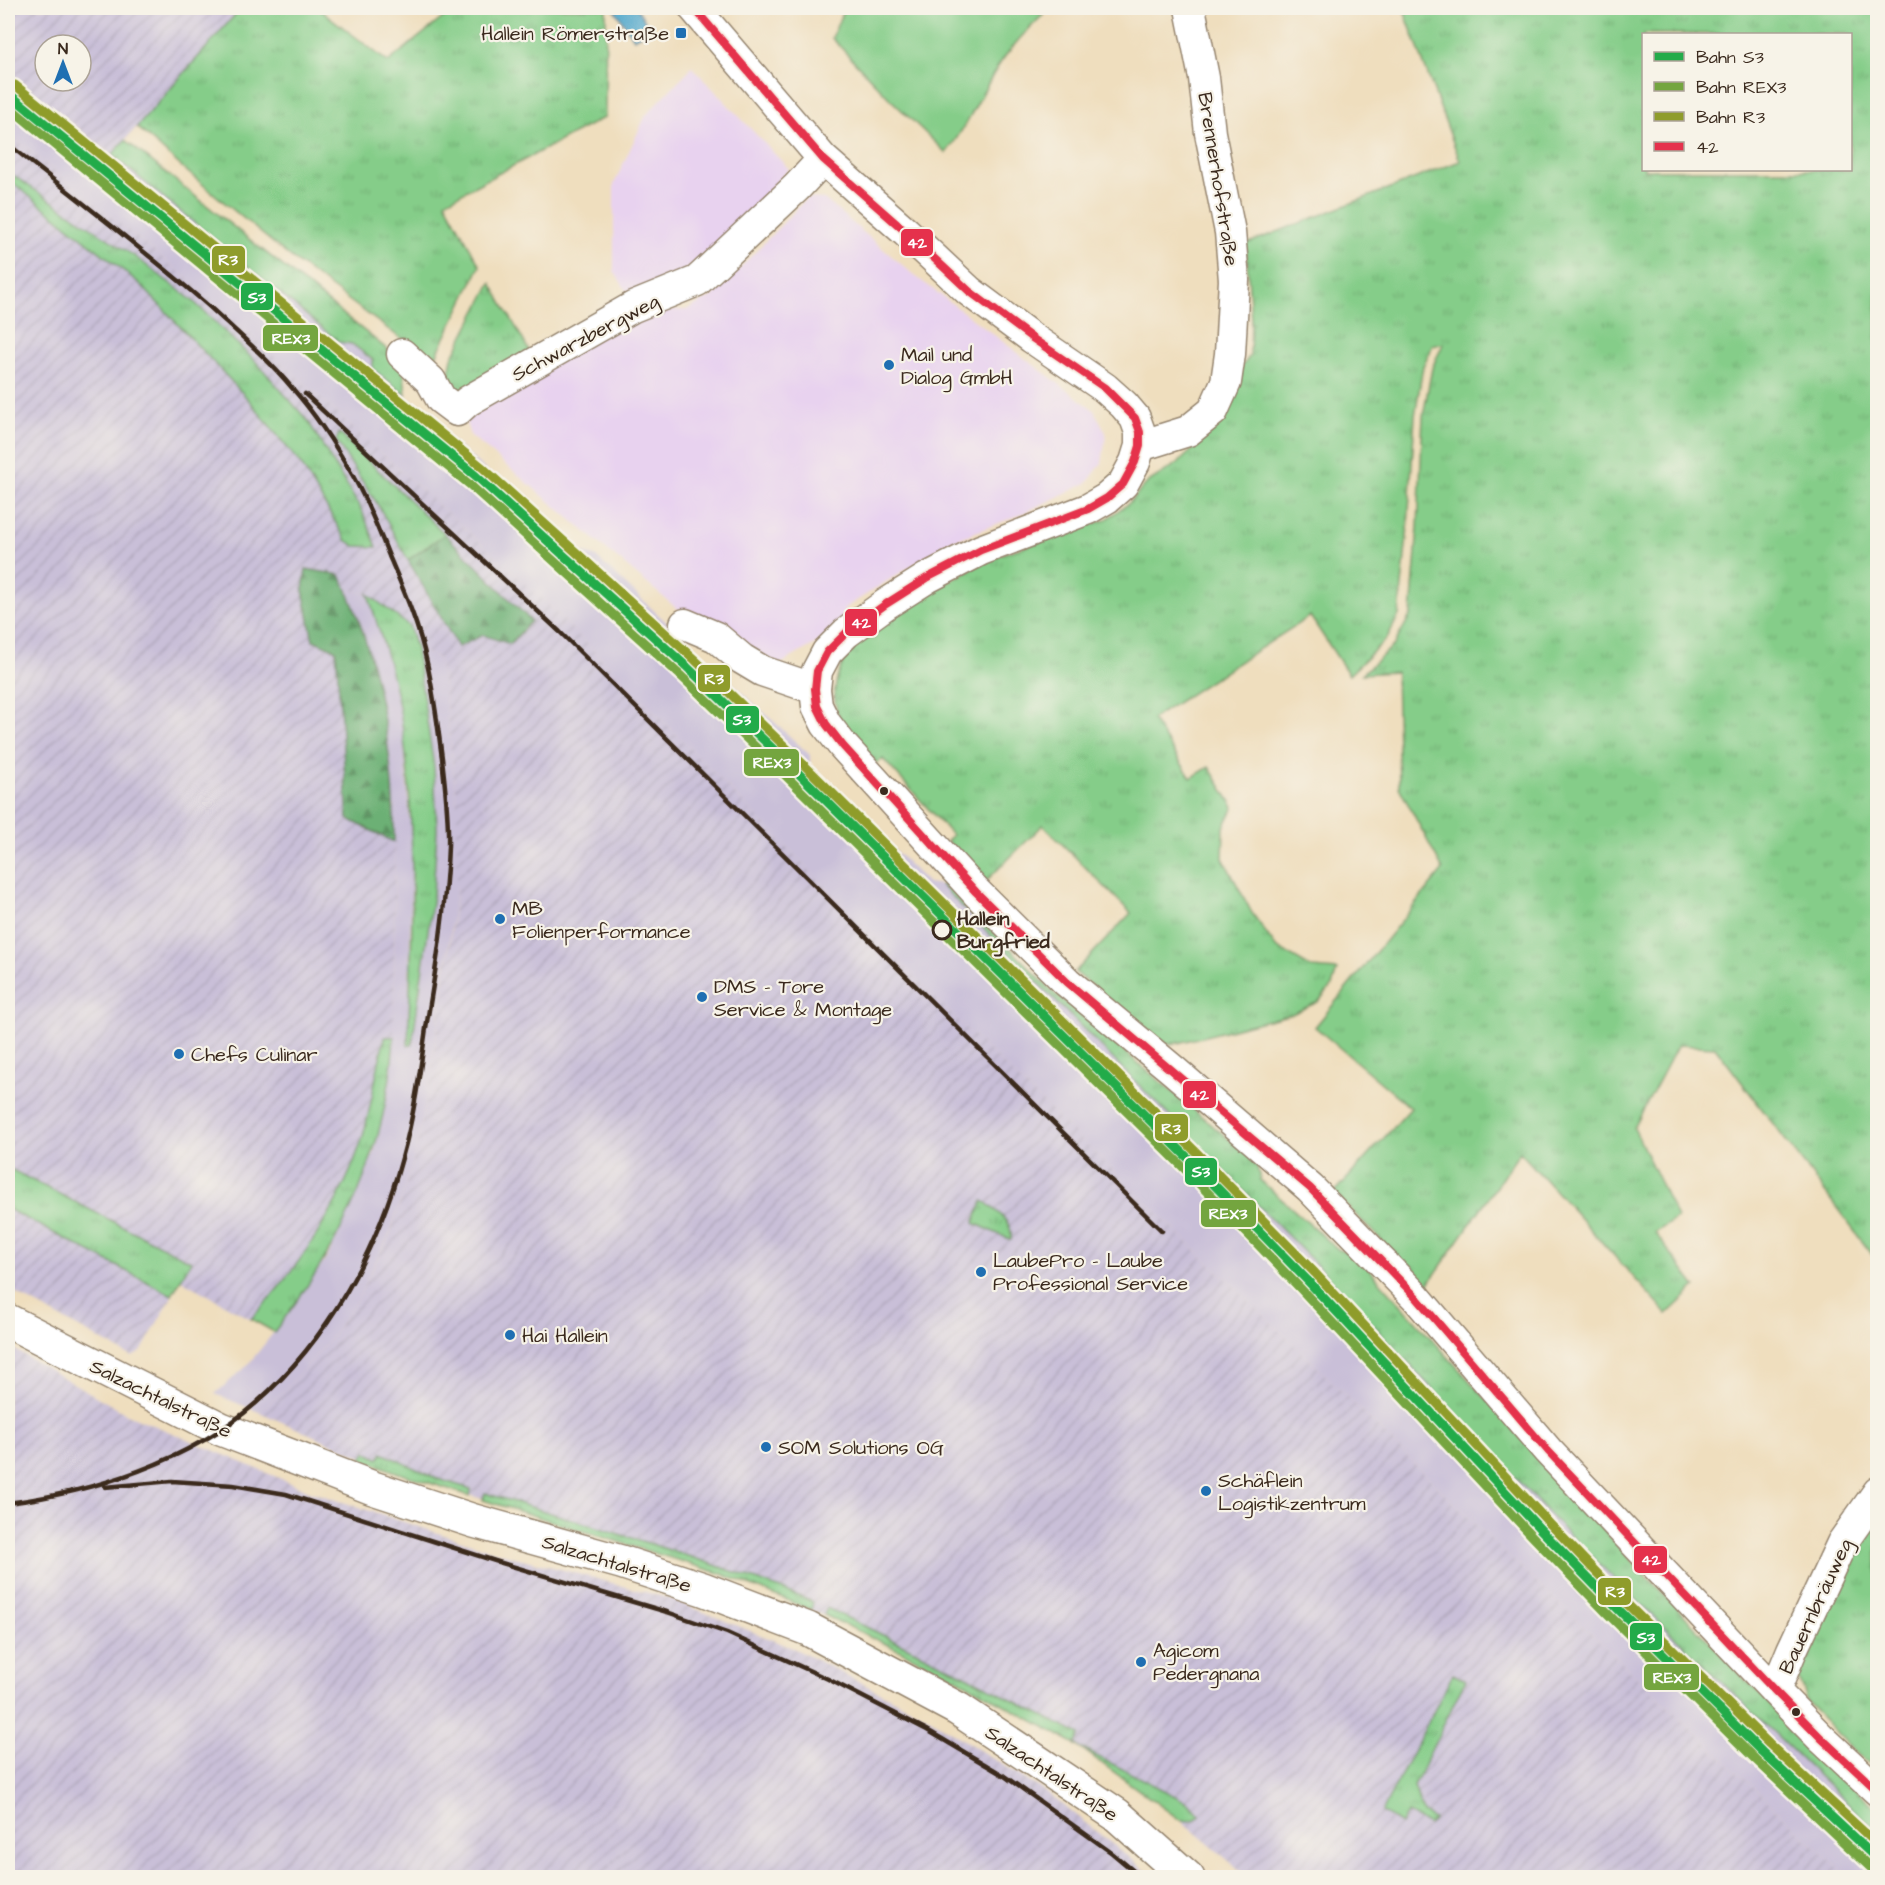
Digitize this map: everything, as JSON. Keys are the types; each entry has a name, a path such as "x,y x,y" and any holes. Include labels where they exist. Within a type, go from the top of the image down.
{"main road":[{"name":"Salzachtalstraße","path":"8,1321 221,1429 374,1488 474,1521 621,1562 703,1588 808,1629 958,1709 1117,1815 1188,1878"}],"street":[{"path":"694,8 823,159 969,291 1105,388 1135,418 1140,432 1140,446 1135,462 1123,484 1107,498 1088,509 981,550 886,604 846,633 827,651 817,671 815,689 817,706 826,724 843,747 976,892 1067,982 1310,1188 1416,1297 1548,1451 1775,1691 1878,1791"},
{"name":"Brennerhofstraße","path":"1140,446 1188,431 1213,411 1226,382 1230,354 1234,280 1230,232 1210,133 1204,78 1190,8"},
{"name":"Schwarzbergweg","path":"402,354 430,381 441,399 457,411 468,401 633,307 697,281 797,187 823,159"},
{"path":"685,624 716,637 742,659 762,671 815,689"},
{"name":"Bauernbräuweg","path":"1775,1691 1842,1543 1878,1492"}],"shaded area":[{"path":"8,8 241,8 112,155 35,93 93,93 93,33 33,33 33,91 8,71"},
{"path":"692,67 789,169 739,225 661,291 632,300 614,271 614,184 646,115"},
{"path":"8,71 339,342 352,344 373,361 373,369 406,395 407,402 581,552 595,556 810,755 810,767 928,883 941,885 1317,1265 1562,1528 1877,1832 1877,1877 1848,1877 1482,1531 1310,1360 955,1018 545,601 191,281 8,133"},
{"path":"8,133 191,281 545,601 955,1018 1310,1360 1482,1531 1848,1877 1248,1877 1179,1819 1075,1744 950,1674 844,1624 722,1574 399,1473 259,1412 289,1386 331,1338 358,1298 390,1234 413,1163 430,1083 451,934 457,886 457,803 444,687 438,658 416,649 409,626 368,594 347,589 362,627 395,809 394,1037 325,1259 274,1332 181,1280 141,1352 132,1357 8,1289 8,757 11,751 8,749"},
{"path":"807,198 824,199 915,276 1094,410 1106,433 1102,463 1087,483 1017,516 947,543 845,608 842,628 777,666 692,621 470,435 463,414 642,311 686,310 713,296"},
{"path":"347,589 368,594 392,671 403,730 412,846 408,1044 420,994 433,895 437,829 434,767 416,649 438,658 444,687 457,803 457,886 430,1083 413,1163 390,1233 358,1298 331,1338 289,1386 259,1412 215,1394 247,1366 326,1259 374,1153 392,1067 395,809 362,627"},
{"path":"8,1346 125,1413 312,1492 493,1551 671,1599 795,1649 926,1716 1050,1795 1154,1877 8,1877"}],"green space":[{"path":"241,8 318,8 388,62 455,8 525,8 529,11 534,8 606,8 605,117 445,202 480,266 433,362 290,257 137,127"},
{"path":"844,8 1027,8 1044,14 1002,60 967,122 946,153 832,38"},
{"path":"1403,8 1877,8 1877,1261 1715,1047 1678,1045 1634,1128 1677,1218 1655,1233 1696,1287 1667,1314 1520,1152 1427,1286 1334,1193 1411,1108 1315,1027 1443,870 1399,787 1396,672 1362,674 1394,645 1411,614 1423,416 1432,368 1443,344 1433,345 1423,366 1415,416 1408,526 1399,615 1387,638 1349,675 1310,616 1152,719 1191,778 1209,767 1234,807 1224,827 1223,858 1252,913 1276,947 1312,968 1337,970 1332,986 1318,1002 1292,1014 1174,1044 1165,1044 1075,972 1131,913 1043,825 985,882 947,841 952,835 883,759 876,763 846,729 837,712 834,695 844,660 861,641 920,597 993,557 1105,520 1129,503 1148,482 1177,464 1214,430 1235,398 1242,366 1250,356 1251,320 1246,244 1460,161"},
{"path":"125,140 403,362 406,395 373,369 373,360 352,344 339,342 112,155"},
{"path":"8,172 137,258 193,301 257,363 308,421 362,511 377,547 355,546 346,540 302,466 248,399 139,283 8,179"},
{"path":"491,283 531,354 470,391 455,388 448,377 452,358"},
{"path":"339,433 445,534 408,560 378,505 336,441"},
{"path":"445,534 531,621 510,644 483,635 458,647 408,560"},
{"path":"306,569 340,575 364,637 374,671 387,741 394,842 348,819 336,650 313,640 303,590"},
{"path":"368,594 409,626 416,649 434,767 437,829 433,895 412,1045 408,1045 412,849 407,770 397,696"},
{"path":"945,882 1053,992 1256,1162 1260,1180 1339,1250 1358,1257 1632,1561 1823,1760 1877,1809 1877,1832 1562,1528 1317,1265 941,885"},
{"path":"385,1037 394,1037 390,1079 382,1119 358,1194 321,1264 274,1332 251,1319 302,1257 343,1186 363,1136"},
{"path":"8,1168 191,1261 172,1295 8,1209"},
{"path":"983,1201 1007,1222 1011,1240 974,1223"},
{"path":"366,1452 379,1459 382,1453 438,1479 471,1489 470,1496 362,1459"},
{"path":"485,1493 732,1571 813,1602 811,1610 722,1574 483,1500"},
{"path":"1877,1517 1877,1770 1863,1760 1807,1702 1798,1678 1804,1653 1849,1556"},
{"path":"827,1608 961,1673 1080,1735 1075,1744 949,1674 824,1615"},
{"path":"1453,1674 1465,1680 1414,1786 1423,1813 1434,1819 1429,1825 1407,1813 1401,1824 1382,1812"},
{"path":"1080,1747 1187,1802 1200,1815 1188,1821 1179,1819"}],"water":[{"path":"637,8 650,29 634,39 614,9"}],"railway":[{"path":"8,144 212,309 284,378 333,442 368,505 406,595 420,635 437,722 448,835 440,937 416,1094 406,1142 392,1192 379,1226 364,1259 328,1322 306,1351 256,1403 202,1442 140,1471 107,1482 74,1491 8,1503"},
{"path":"305,394 560,632 1162,1231"},
{"path":"105,1487 172,1481 233,1485 286,1494 495,1561 667,1612 727,1633 828,1679 927,1730 1003,1775 1112,1853 1142,1878"}],"rail line":[{"name":"R3","path":"15,85 483,468 694,659 1197,1153 1315,1273 1621,1598 1769,1744 1878,1845"},
{"name":"S3","path":"8,93 476,476 687,667 792,767 1190,1160 1307,1280 1614,1605 1762,1752 1878,1860"},
{"name":"REX3","path":"8,106 469,484 680,675 785,775 1183,1167 1606,1612 1755,1759 1871,1868"}],"transit line":[{"name":"42","path":"694,8 823,159 969,291 1105,388 1135,418 1140,432 1140,446 1135,462 1123,484 1107,498 1088,509 981,550 927,578 846,633 827,652 817,671 815,689 817,706 826,724 843,746 976,892 1067,982 1310,1188 1416,1297 1548,1451 1775,1691 1878,1791"}],"place":[{"name":"Hallein Römerstraße","path":"681,33"},
{"name":"Mail und Dialog GmbH","path":"889,365"},
{"name":"MB Folienperformance","path":"500,919"},
{"name":"Hallein Burgfried","path":"942,930"},
{"name":"DMS - Tore Service & Montage","path":"702,997"},
{"name":"Chefs Culinar","path":"179,1054"},
{"name":"LaubePro – Laube Professional Service","path":"981,1272"},
{"name":"Hai Hallein","path":"510,1335"},
{"name":"SOM Solutions OG","path":"766,1447"},
{"name":"Schäflein Logistikzentrum","path":"1206,1491"},
{"name":"Agicom Pedergnana","path":"1141,1662"}]}
